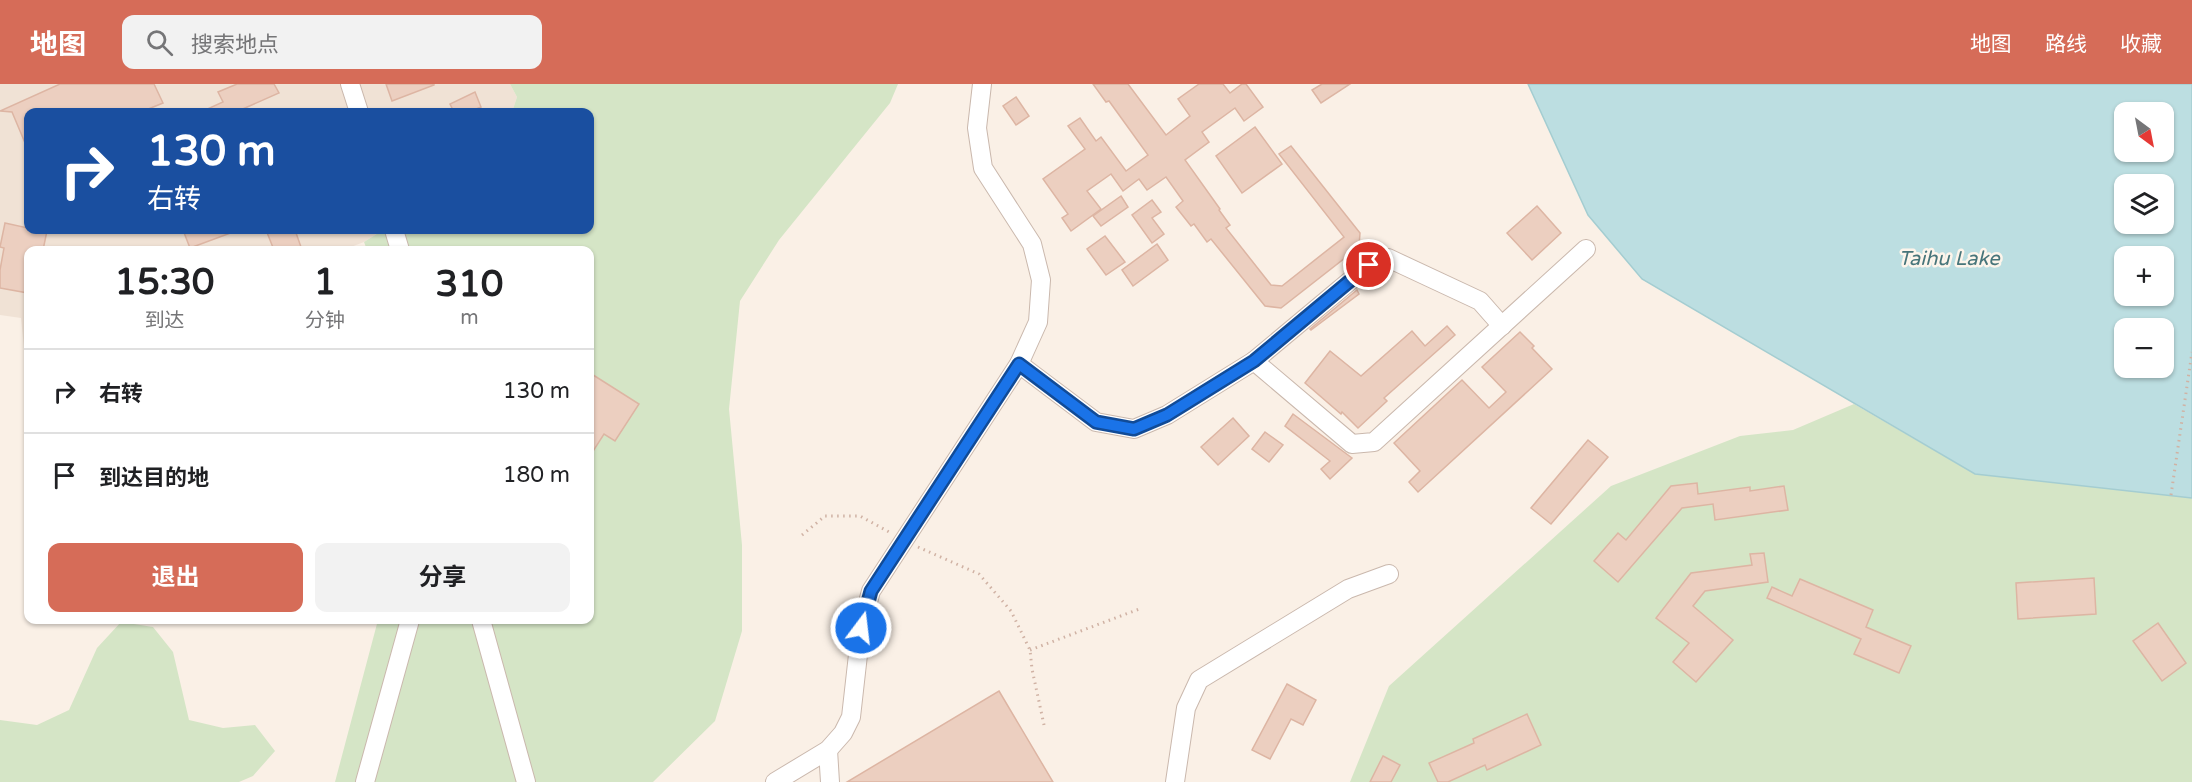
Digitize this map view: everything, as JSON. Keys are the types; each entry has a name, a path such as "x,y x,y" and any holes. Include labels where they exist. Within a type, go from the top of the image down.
{"street":[{"path":"350,84 358,108"},
{"path":"776,782 828,750 843,733 851,717 861,628 871,591 1019,364 1038,322 1041,280 1032,244 982,168 976,128 982,84"},
{"path":"1254,361 1352,444 1374,442 1586,249"},
{"path":"1019,364 1096,422 1134,429 1167,415 1254,361 1369,265 1388,258 1480,301 1502,326"},
{"path":"1175,782 1186,708 1199,680 1348,588 1389,574"},
{"path":"365,782 409,624"},
{"path":"482,624 526,782"},
{"path":"828,750 830,782"}],"path":[{"path":"2171,495 2192,352"},
{"path":"802,535 825,516 860,516 904,540 978,574 1011,611 1030,650 1044,725"},
{"path":"1030,650 1142,608"}],"shaded area":[{"path":"0,84 510,84 517,97 513,108 24,108 24,234 377,234 354,246 24,246 24,348 21,318 0,315"}],"green space":[{"path":"510,84 898,84 890,103 779,240 740,301 729,409 742,545 742,631 715,721 653,782 335,782 377,624 594,624 594,246 366,246 364,242 377,234 594,234 594,108 513,108 517,97"},
{"path":"1854,404 1975,474 2192,498 2192,782 1350,782 1389,686 1611,486 1740,436 1793,430"},
{"path":"119,624 153,627 173,652 189,720 223,728 255,725 275,751 253,776 239,782 0,782 0,720 37,725 69,710 97,648"}],"water":[{"name":"Taihu Lake","path":"1528,84 2192,84 2192,498 1975,474 1642,279 1588,215"}],"building":[{"path":"60,84 154,84 163,103 151,108 24,108 24,140 12,112 0,111"},
{"path":"237,84 274,84 279,93 245,108 210,108 223,102 218,92"},
{"path":"386,84 434,84 434,85 392,101"},
{"path":"1093,84 1128,84 1166,135 1190,116 1178,99 1199,84 1223,84 1230,93 1242,84 1246,84 1263,107 1244,121 1235,108 1202,132 1209,142 1185,160 1230,225 1226,228 1271,285 1282,286 1344,237 1279,154 1291,146 1360,233 1359,247 1281,308 1265,306 1211,239 1207,242 1194,224 1191,226 1176,207 1183,201 1166,177 1147,190 1139,179 1123,191 1111,174 1087,191 1101,209 1071,231 1062,218 1068,214 1043,179 1085,149 1068,126 1080,118 1096,141 1101,137 1126,171 1148,155 1109,101 1106,102"},
{"path":"1322,84 1350,84 1321,103 1312,90"},
{"path":"475,92 481,107 452,108 450,104"},
{"path":"1016,97 1029,116 1016,125 1003,106"},
{"path":"1255,127 1282,164 1242,193 1216,156"},
{"path":"1121,196 1128,207 1101,226 1093,216"},
{"path":"1152,200 1161,212 1152,218 1164,234 1152,243 1132,215"},
{"path":"1537,206 1561,233 1532,260 1507,233"},
{"path":"5,223 24,227 24,234 46,234 44,246 24,246 24,292 0,288 4,248 0,247"},
{"path":"185,234 228,234 195,246 189,246"},
{"path":"268,234 296,234 301,246 272,246"},
{"path":"1105,236 1125,262 1106,275 1087,249"},
{"path":"1157,244 1168,260 1133,286 1122,270"},
{"path":"1357,290 1359,294 1310,329"},
{"path":"1447,326 1455,335 1384,398 1387,401 1358,428 1342,412 1341,414 1305,383 1330,351 1361,376 1412,331 1425,346"},
{"path":"1520,332 1552,369 1418,492 1409,482 1420,471 1394,443 1462,380 1489,408 1506,392 1482,367"},
{"path":"594,376 639,404 615,441 604,434 594,450"},
{"path":"1293,414 1352,458 1330,479 1321,469 1330,461 1285,426"},
{"path":"1233,418 1249,436 1218,465 1201,447"},
{"path":"1265,432 1283,445 1269,462 1252,449"},
{"path":"1588,440 1608,457 1551,524 1531,508"},
{"path":"1697,483 1698,494 1750,487 1750,491 1784,486 1788,510 1715,520 1713,504 1682,508 1618,582 1594,561 1618,533 1626,540 1671,486"},
{"path":"1764,553 1768,582 1705,591 1693,606 1733,640 1696,682 1673,662 1689,643 1656,618 1691,573 1752,565 1750,554"},
{"path":"2094,578 2096,614 2018,619 2016,583"},
{"path":"1800,579 1873,610 1866,627 1911,646 1899,673 1854,654 1861,639 1767,598 1772,587 1792,596"},
{"path":"2158,623 2186,663 2162,681 2133,641"},
{"path":"1287,684 1316,700 1303,725 1291,719 1270,759 1252,750"},
{"path":"999,691 1053,782 847,782"},
{"path":"1527,714 1541,745 1487,770 1485,765 1448,782 1438,782 1429,763 1474,743 1473,739"},
{"path":"1383,756 1400,765 1391,782 1370,782"}],"route":[{"path":"861,628 871,591 1019,364 1096,422 1134,429 1167,415 1254,361 1369,265"}]}
